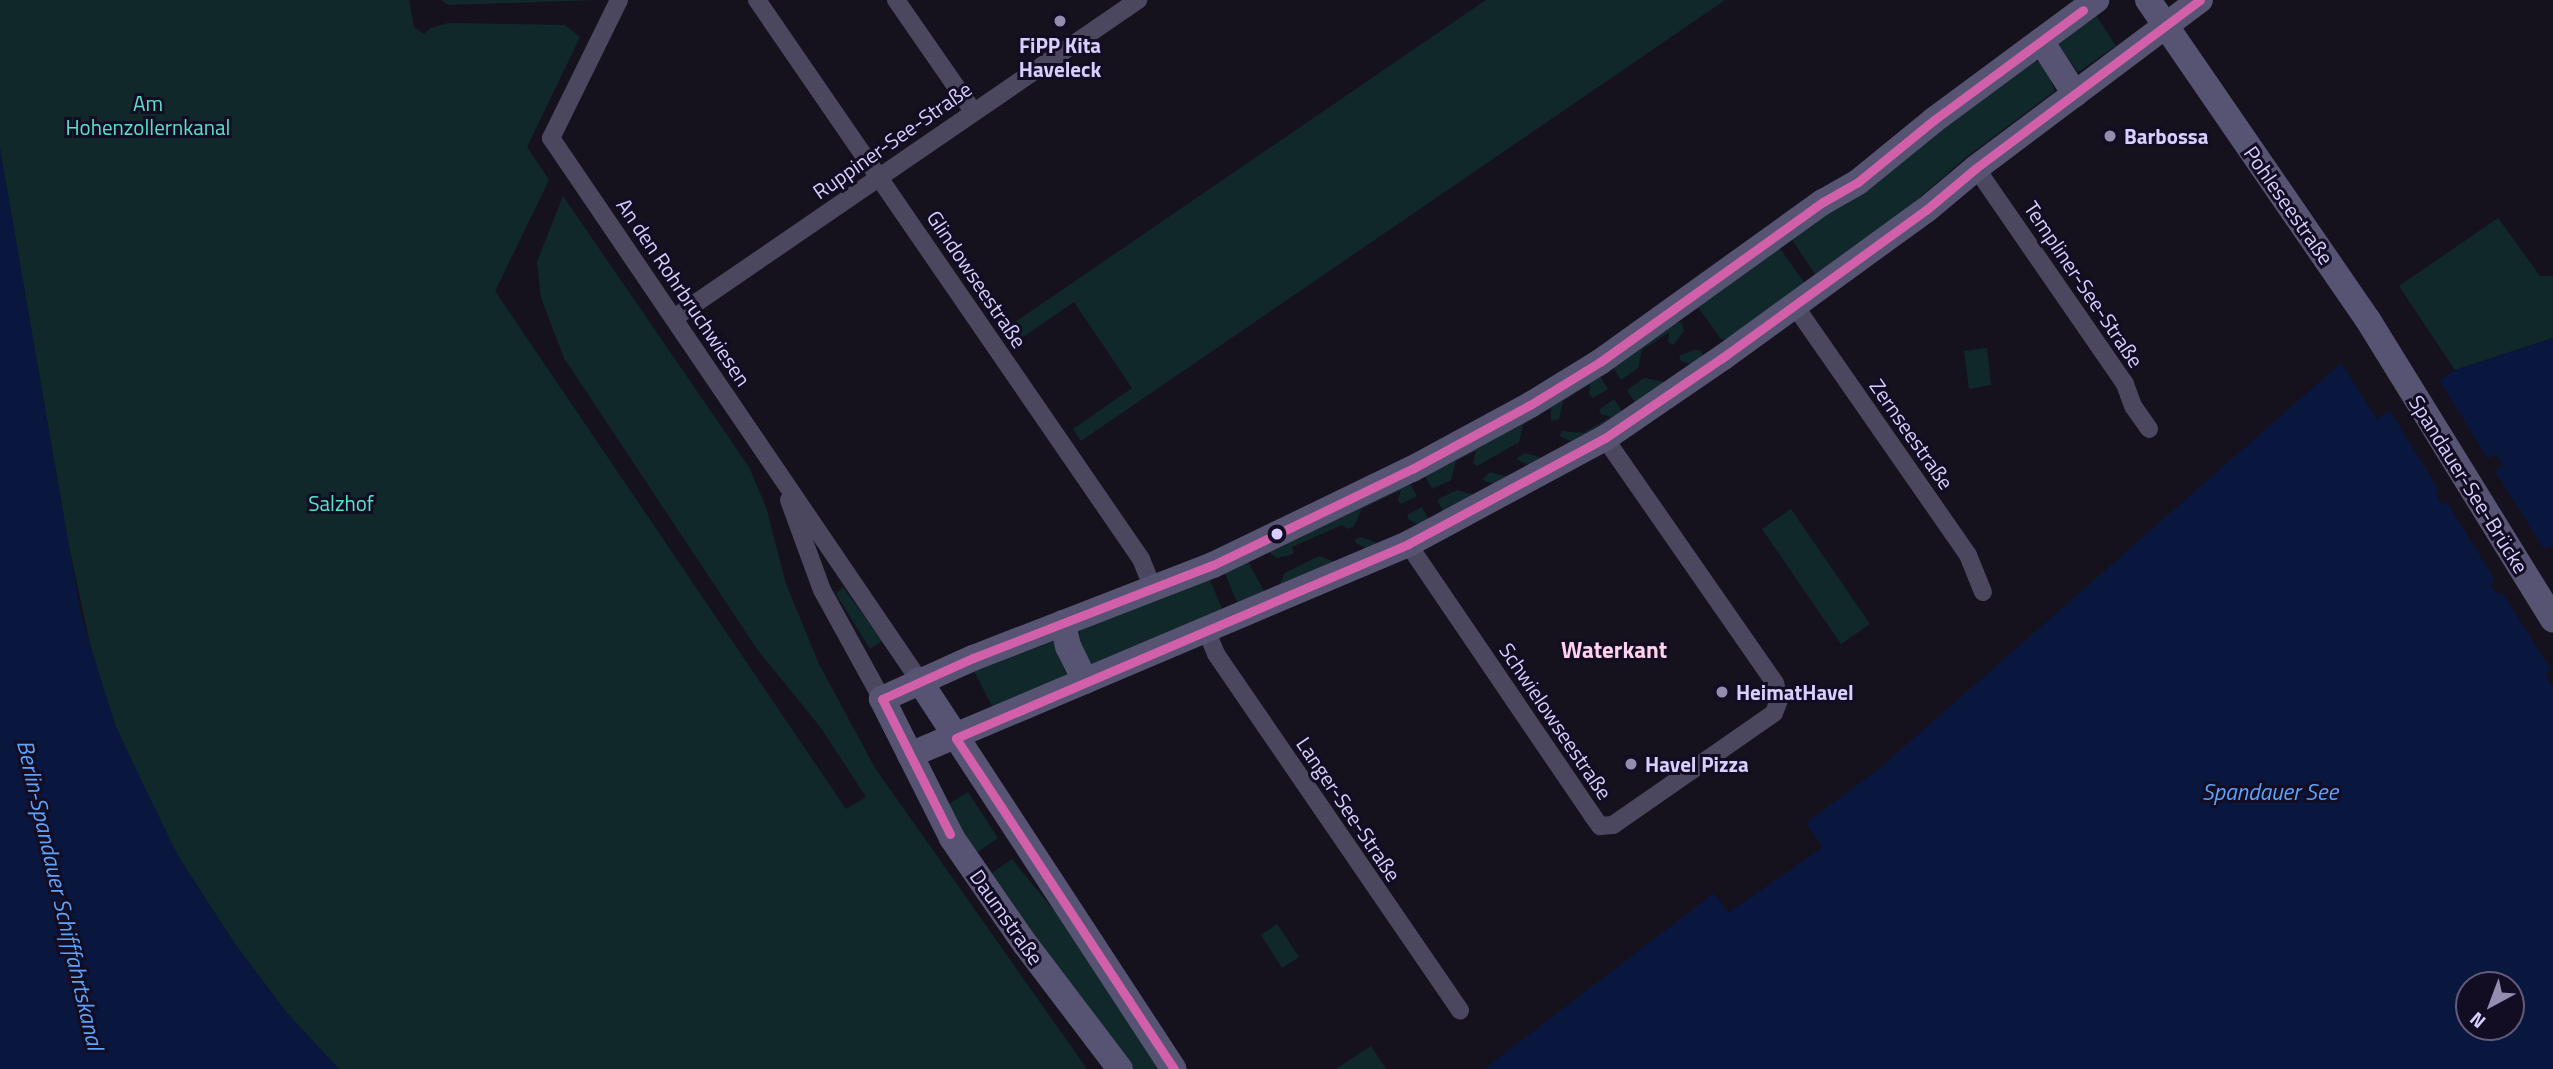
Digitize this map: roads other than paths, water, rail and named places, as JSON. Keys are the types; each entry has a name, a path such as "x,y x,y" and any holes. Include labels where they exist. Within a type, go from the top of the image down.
{"main road":[{"path":"882,699 919,680 1213,565 1412,469 1567,383 1683,304 1823,202 1858,182 1934,120 2096,0"},
{"path":"2148,0 2166,27"},
{"path":"910,755 956,738 1408,544 1605,438 1796,306 2200,0"},
{"name":"Pohleseestraße","path":"2166,27 2360,309 2408,386"},
{"path":"2040,41 2075,94"},
{"name":"Spandauer-See-Brücke","path":"2408,386 2553,619"},
{"path":"1063,623 1068,646 1085,681"},
{"path":"919,680 1174,1069"},
{"name":"Daumstraße","path":"882,699 952,838 1049,977 1120,1069"}],"street":[{"name":"An den Rohrbruchwiesen","path":"619,0 551,138 919,680"},
{"name":"Glindowseestraße","path":"757,0 1141,559 1153,588"},
{"path":"896,0 973,111"},
{"name":"Ruppiner-See-Straße","path":"674,318 1138,0"},
{"name":"Templiner-See-Straße","path":"1976,168 2125,384 2133,405 2148,429"},
{"name":"Zernseestraße","path":"1796,306 1968,555 1983,592"},
{"name":"Schwielowseestraße","path":"1408,544 1592,815 1600,826 1612,825 1774,713 1779,700 1774,683 1605,438"},
{"name":"An den Rohrbruchwiesen","path":"778,471 822,590 882,699"},
{"name":"Langer-See-Straße","path":"1206,630 1216,654 1460,1011"}],"water":[{"name":"Berlin-Spandauer Schifffahrtskanal","path":"0,149 81,615 116,727 178,856 235,944 287,1013 339,1069 0,1069"},
{"name":"Spandauer See","path":"2553,338 2553,1069 1484,1069 1714,893 1729,912 1822,848 1806,823 1880,768 2341,363 2377,419 2455,370"}],"place":[{"name":"FiPP Kita Haveleck","path":"1060,21"},
{"name":"Barbossa","path":"2110,136"},
{"name":"HeimatHavel","path":"1722,692"},
{"name":"Havel Pizza","path":"1631,764"}],"district":[{"name":"Waterkant","path":"1614,650"}],"park label":[{"name":"Am Hohenzollernkanal","path":"148,115"},
{"name":"Salzhof","path":"341,503"}]}
